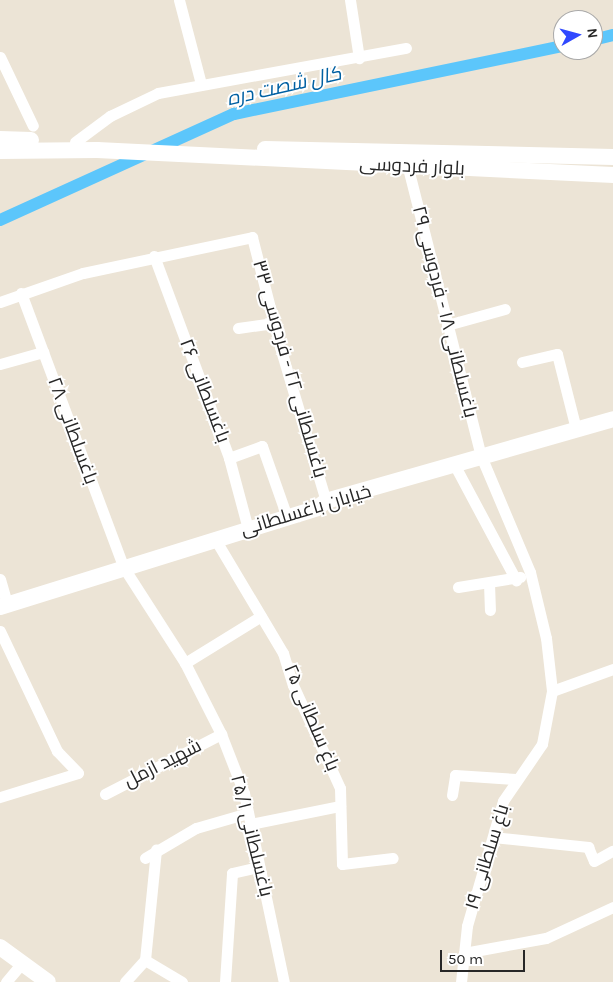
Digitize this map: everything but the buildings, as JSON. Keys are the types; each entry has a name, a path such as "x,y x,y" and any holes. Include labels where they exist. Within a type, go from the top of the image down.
{"main road":[{"path":"0,139 75,142 98,147"},
{"path":"0,151 98,147 217,152"},
{"name":"بلوار فردوسی","path":"217,152 613,157"},
{"name":"بلوار فردوسی","path":"217,152 408,168 613,175"},
{"path":"584,156 588,165 584,173"},
{"name":"خیابان باغسلطانی","path":"4,606 287,517 326,501 613,419"},
{"path":"0,947 48,982"}],"street":[{"path":"178,0 201,84"},
{"path":"350,0 359,58"},
{"path":"75,142 110,116 158,93 406,48"},
{"path":"0,56 33,126"},
{"name":"باغسلطانی ۱۸ - فردوسی ۲۹","path":"408,168 482,456"},
{"name":"باغسلطانی ۲۲ - فردوسی ۳۳","path":"154,256 252,237 274,323 326,501"},
{"path":"0,302 21,293 154,256"},
{"name":"باغسلطانی ۲۶","path":"154,256 230,458 248,529"},
{"name":"باغسلطانی ۲۸","path":"21,293 124,568"},
{"path":"447,325 505,309"},
{"path":"238,328 274,323"},
{"path":"0,364 43,352"},
{"path":"522,362 557,354 576,429"},
{"path":"230,458 262,446 287,517"},
{"name":"باغ سلطانی ۱۹","path":"461,982 467,926 503,801 516,779 542,744 552,691 546,638 530,572 482,456"},
{"path":"454,464 516,580"},
{"name":"باغ سلطانی ۲۵","path":"215,539 283,653 293,685 340,788 342,864 393,858"},
{"name":"باغسلطانی ۲۵/۱","path":"124,568 184,663 222,734 249,819 284,982"},
{"path":"458,587 516,580 530,572"},
{"path":"0,579 4,606"},
{"path":"488,583 490,610"},
{"path":"184,663 261,616"},
{"path":"0,631 56,751 78,773 0,797"},
{"path":"552,691 613,669"},
{"name":"شهید ازمل","path":"105,794 222,734"},
{"path":"452,795 455,775 516,779"},
{"path":"145,858 196,828 340,806"},
{"path":"493,837 588,847 594,861 612,851"},
{"path":"125,982 145,960 156,850"},
{"path":"225,982 232,873 259,867"},
{"path":"464,953 546,938 613,907"},
{"path":"145,960 182,982"},
{"path":"6,982 21,964"}],"waterway":[{"name":"کال شصت دره","path":"603,38 613,35"},
{"name":"کال شصت دره","path":"0,220 234,114 553,48"}]}
